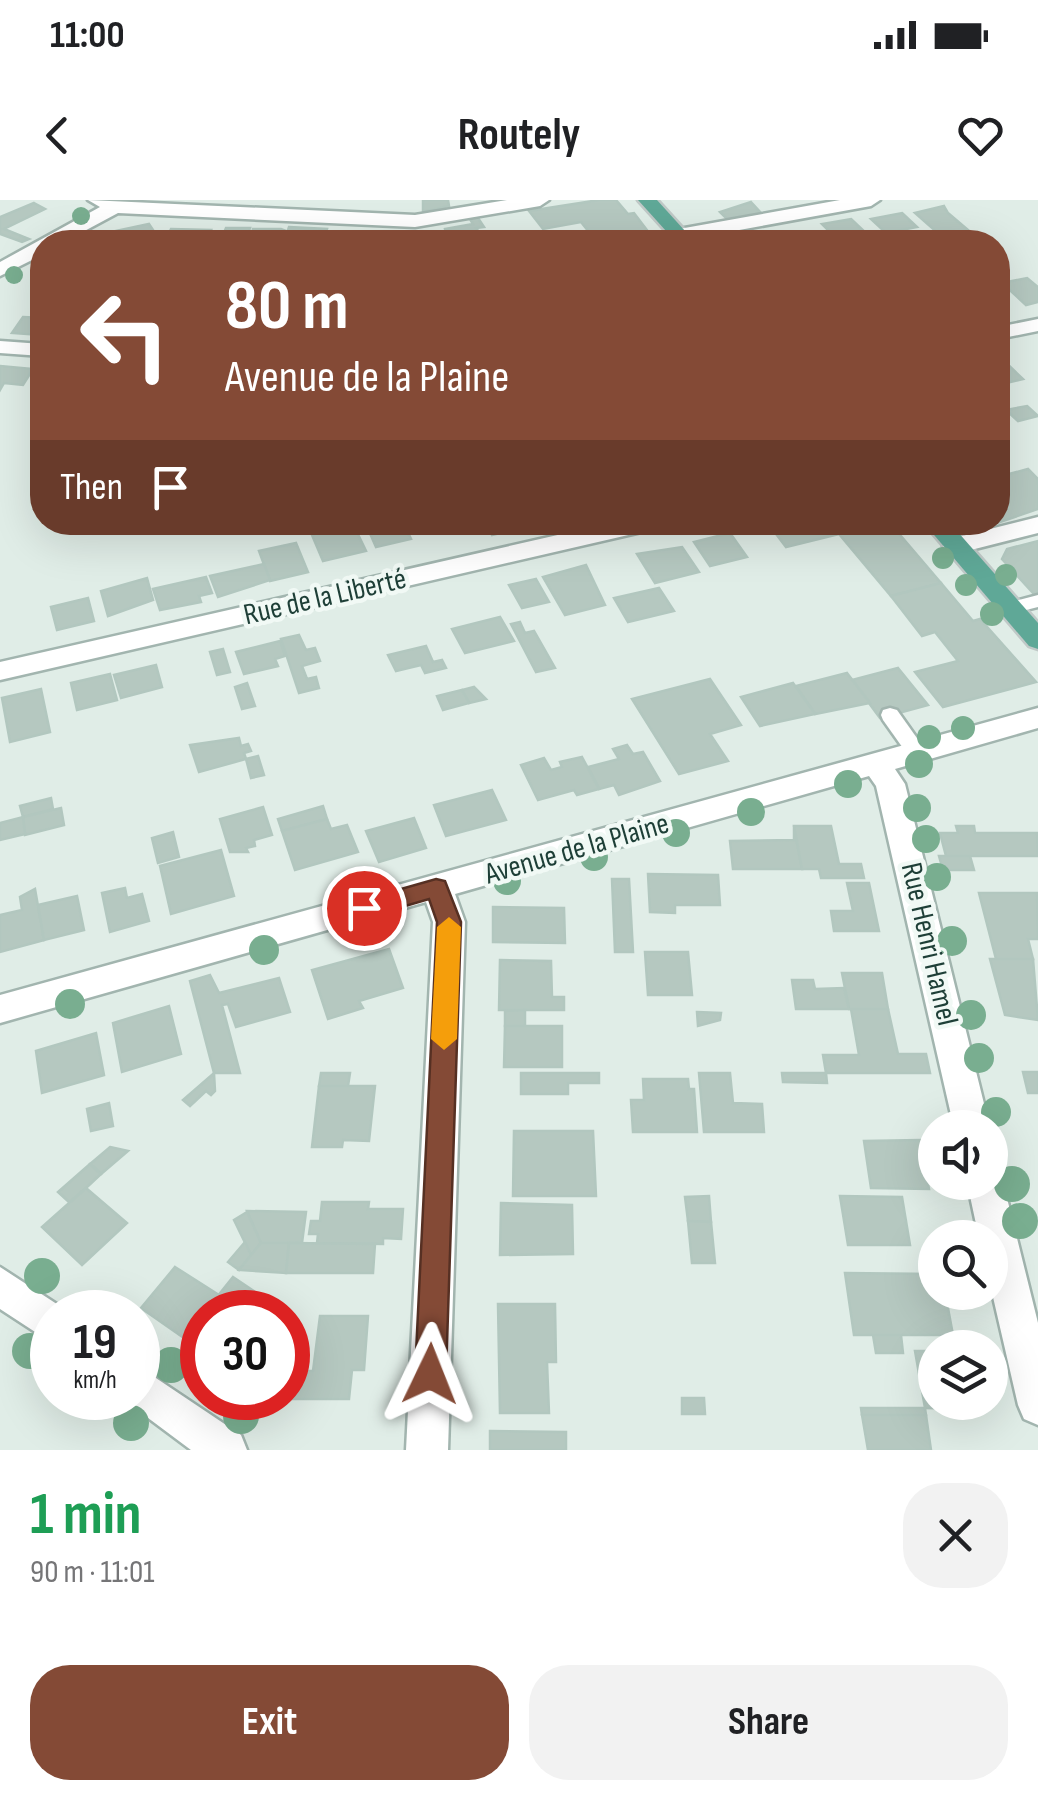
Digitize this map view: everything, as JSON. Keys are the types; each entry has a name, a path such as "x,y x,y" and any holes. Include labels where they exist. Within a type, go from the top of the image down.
{"main road":[{"path":"647,200 674,230"},
{"path":"946,535 1038,640"}],"street":[{"path":"70,230 114,202 416,221 489,205 540,200"},
{"path":"726,230 871,200"},
{"path":"0,270 30,254"},
{"path":"1010,331 1038,325"},
{"path":"0,347 30,349"},
{"path":"1010,533 1038,526"},
{"name":"Rue de la Liberté","path":"0,671 593,535"},
{"path":"955,546 1001,535"},
{"name":"Avenue de la Plaine","path":"0,1009 1038,718"},
{"name":"Rue Henri Hamel","path":"877,764 890,784 968,1110"},
{"path":"427,1450 449,922 436,888"},
{"path":"989,1200 1038,1405"},
{"path":"0,1286 30,1308"},
{"path":"160,1402 226,1450"}],"lane":[{"path":"1010,608 1038,601"},
{"path":"890,715 917,753"}],"building":[{"path":"423,200 448,200 449,206 423,212"},
{"path":"616,200 628,214 634,213 647,230 587,230 581,222 543,229 529,211"},
{"path":"751,202 761,213 727,219 720,212"},
{"path":"34,203 45,209 4,229 29,239 22,242 0,234 0,217"},
{"path":"944,206 968,230 934,230 915,213"},
{"path":"902,213 917,227 883,230 871,219"},
{"path":"478,218 484,227 445,230 473,224 470,219"},
{"path":"851,219 863,230 828,230 822,224"},
{"path":"149,224 153,230 120,230"},
{"path":"289,227 327,229 327,230 288,230"},
{"path":"1027,278 1038,287 1038,302 1026,305 1010,290 1010,281"},
{"path":"23,317 30,317 30,334 12,333"},
{"path":"0,366 30,369 23,385 4,383 0,390"},
{"path":"1010,367 1023,379 1010,382"},
{"path":"1027,406 1038,416 1018,421 1010,409"},
{"path":"1028,469 1038,479 1038,509 1010,519 1010,474"},
{"path":"312,535 358,535 366,551 323,561"},
{"path":"371,535 409,535 411,539 376,547"},
{"path":"731,535 747,557 710,566 694,542"},
{"path":"777,535 835,535 786,547"},
{"path":"840,535 900,535 941,583 891,596"},
{"path":"1038,541 1038,593 1034,594 1002,559 1007,549"},
{"path":"296,543 308,572 270,581 259,551"},
{"path":"682,547 699,572 655,583 637,554"},
{"path":"264,564 270,580 218,597 210,576"},
{"path":"586,565 605,605 565,615 543,577"},
{"path":"206,577 212,593 199,596 201,602 160,610 153,589"},
{"path":"147,578 153,600 108,616 101,591"},
{"path":"536,579 549,602 522,608 509,585"},
{"path":"941,583 973,621 980,619 1036,682 943,707 915,672 958,661 935,632 922,636 891,596"},
{"path":"659,588 674,611 628,622 614,598"},
{"path":"88,598 94,621 57,630 51,607"},
{"path":"500,617 514,641 465,653 452,629"},
{"path":"520,622 525,633 534,631 555,668 536,672 511,624"},
{"path":"299,635 306,650 315,648 320,661 302,666 307,679 316,677 319,688 299,693 281,639"},
{"path":"280,641 285,656 275,659 278,666 244,674 236,652"},
{"path":"426,646 433,662 442,660 446,668 425,673 421,665 396,671 388,655"},
{"path":"223,649 230,672 217,675 210,652"},
{"path":"156,665 162,687 121,698 114,675"},
{"path":"898,668 928,705 880,718 852,680"},
{"path":"847,673 870,703 815,714 796,686"},
{"path":"110,674 117,700 77,710 71,683"},
{"path":"710,679 741,725 710,734 728,761 679,774 632,699"},
{"path":"247,683 255,706 242,709 235,687"},
{"path":"793,683 815,714 760,726 741,697"},
{"path":"474,687 486,699 469,703 462,690"},
{"path":"41,689 50,732 10,742 2,698"},
{"path":"462,690 469,703 443,710 437,696"},
{"path":"239,738 241,746 248,744 251,751 244,753 246,759 199,772 190,745"},
{"path":"627,745 633,754 643,752 660,781 619,795 614,785 599,789 588,767 619,759 613,749"},
{"path":"258,756 264,775 251,778 246,759"},
{"path":"582,757 599,789 577,795 574,790 538,800 521,765 544,758 551,770 562,767 560,762"},
{"path":"492,790 506,820 446,836 434,805"},
{"path":"51,798 53,809 23,817 20,806"},
{"path":"323,806 327,819 282,831 278,819"},
{"path":"263,807 272,835 254,840 255,846 246,848 248,852 230,852 220,819"},
{"path":"61,808 64,825 25,835 23,817"},
{"path":"23,817 25,834 0,840 0,823"},
{"path":"414,818 426,848 379,862 366,831"},
{"path":"327,819 331,829 347,825 358,852 295,870 282,831"},
{"path":"794,826 802,869 733,869 730,841 794,840"},
{"path":"794,826 831,826 839,864 861,864 864,878 821,878 819,869 802,869"},
{"path":"956,826 974,826 975,833 1037,833 1038,856 946,856 940,833 958,833"},
{"path":"173,832 179,857 158,863 152,838"},
{"path":"221,850 234,896 171,914 160,866"},
{"path":"939,856 970,856 974,870 943,870"},
{"path":"648,874 718,875 720,905 675,905 675,913 650,912"},
{"path":"612,879 629,879 633,952 615,952"},
{"path":"847,883 869,883 879,931 834,931 831,911 853,911"},
{"path":"125,888 127,898 142,894 149,921 110,932 102,893"},
{"path":"35,889 44,940 0,952 0,915 22,910 20,897"},
{"path":"979,893 1037,893 1038,939 1028,939 1033,959 996,959"},
{"path":"77,896 84,930 44,940 38,905"},
{"path":"493,907 564,908 565,943 493,942"},
{"path":"389,949 403,988 359,1001 363,1008 328,1019 312,970"},
{"path":"645,952 688,952 692,995 648,995"},
{"path":"990,959 1033,959 1038,1020 1005,1015"},
{"path":"500,960 551,961 552,997 564,997 564,1010 499,1010"},
{"path":"842,973 882,973 888,1009 849,1009"},
{"path":"210,975 219,993 279,978 290,1012 236,1027 228,1004 222,1005 240,1073 214,1073 190,981"},
{"path":"792,980 813,980 815,989 844,988 849,1009 796,1009"},
{"path":"169,1006 181,1054 122,1072 113,1023"},
{"path":"851,1009 888,1009 898,1054 926,1054 930,1073 826,1073 823,1055 859,1055"},
{"path":"525,1010 525,1026 505,1026 505,1011"},
{"path":"697,1012 721,1013 720,1020 698,1026"},
{"path":"505,1026 562,1026 562,1067 504,1067"},
{"path":"96,1033 104,1075 42,1093 36,1051"},
{"path":"1023,1072 1038,1072 1038,1093 1028,1093"},
{"path":"214,1073 215,1091 211,1095 206,1091 190,1106 183,1100"},
{"path":"321,1073 350,1073 348,1086 319,1086"},
{"path":"521,1073 599,1073 599,1083 568,1083 568,1094 521,1094"},
{"path":"699,1073 730,1073 733,1103 762,1104 764,1132 704,1132"},
{"path":"782,1073 826,1073 827,1083 783,1082"},
{"path":"643,1079 688,1079 689,1089 694,1089 697,1132 633,1132 631,1100 644,1100"},
{"path":"319,1086 375,1086 369,1141 343,1140 342,1147 312,1147"},
{"path":"109,1103 113,1126 91,1131 87,1109"},
{"path":"514,1131 593,1131 596,1196 513,1196"},
{"path":"918,1140 918,1189 871,1188 864,1141"},
{"path":"110,1147 128,1151 101,1174 90,1164"},
{"path":"90,1164 101,1174 70,1203 58,1192"},
{"path":"86,1188 127,1223 82,1265 42,1227"},
{"path":"709,1196 711,1222 688,1221 685,1197"},
{"path":"840,1196 902,1197 910,1245 848,1245"},
{"path":"322,1202 369,1202 368,1209 403,1209 401,1239 383,1238 383,1244 317,1243 318,1234 309,1234 311,1221 320,1221"},
{"path":"501,1203 572,1205 573,1254 500,1255"},
{"path":"247,1211 306,1212 302,1243 261,1243"},
{"path":"247,1212 261,1243 251,1255 234,1220"},
{"path":"688,1221 711,1222 715,1263 692,1263"},
{"path":"245,1242 251,1255 239,1270 228,1262"},
{"path":"261,1243 289,1243 286,1273 239,1270"},
{"path":"289,1243 375,1244 373,1273 286,1273"},
{"path":"175,1267 211,1290 180,1290 180,1335 160,1321 160,1290 156,1290"},
{"path":"845,1273 918,1274 918,1310 948,1310 952,1330 918,1330 918,1335 854,1335"},
{"path":"233,1277 252,1290 223,1290"},
{"path":"498,1304 555,1304 556,1362 547,1362 549,1413 500,1413"},
{"path":"320,1316 368,1316 364,1370 352,1370 349,1399 310,1399"},
{"path":"873,1335 901,1335 903,1353 876,1353"},
{"path":"682,1398 704,1398 705,1414 682,1414"},
{"path":"861,1408 918,1408 918,1415 862,1415"},
{"path":"862,1415 918,1415 918,1420 927,1420 931,1450 868,1450"},
{"path":"490,1431 566,1432 566,1450 490,1450"}],"slow traffic":[{"path":"444,1039 449,927"}],"route":[{"path":"364,908 436,888 449,922 430,1374"}]}
